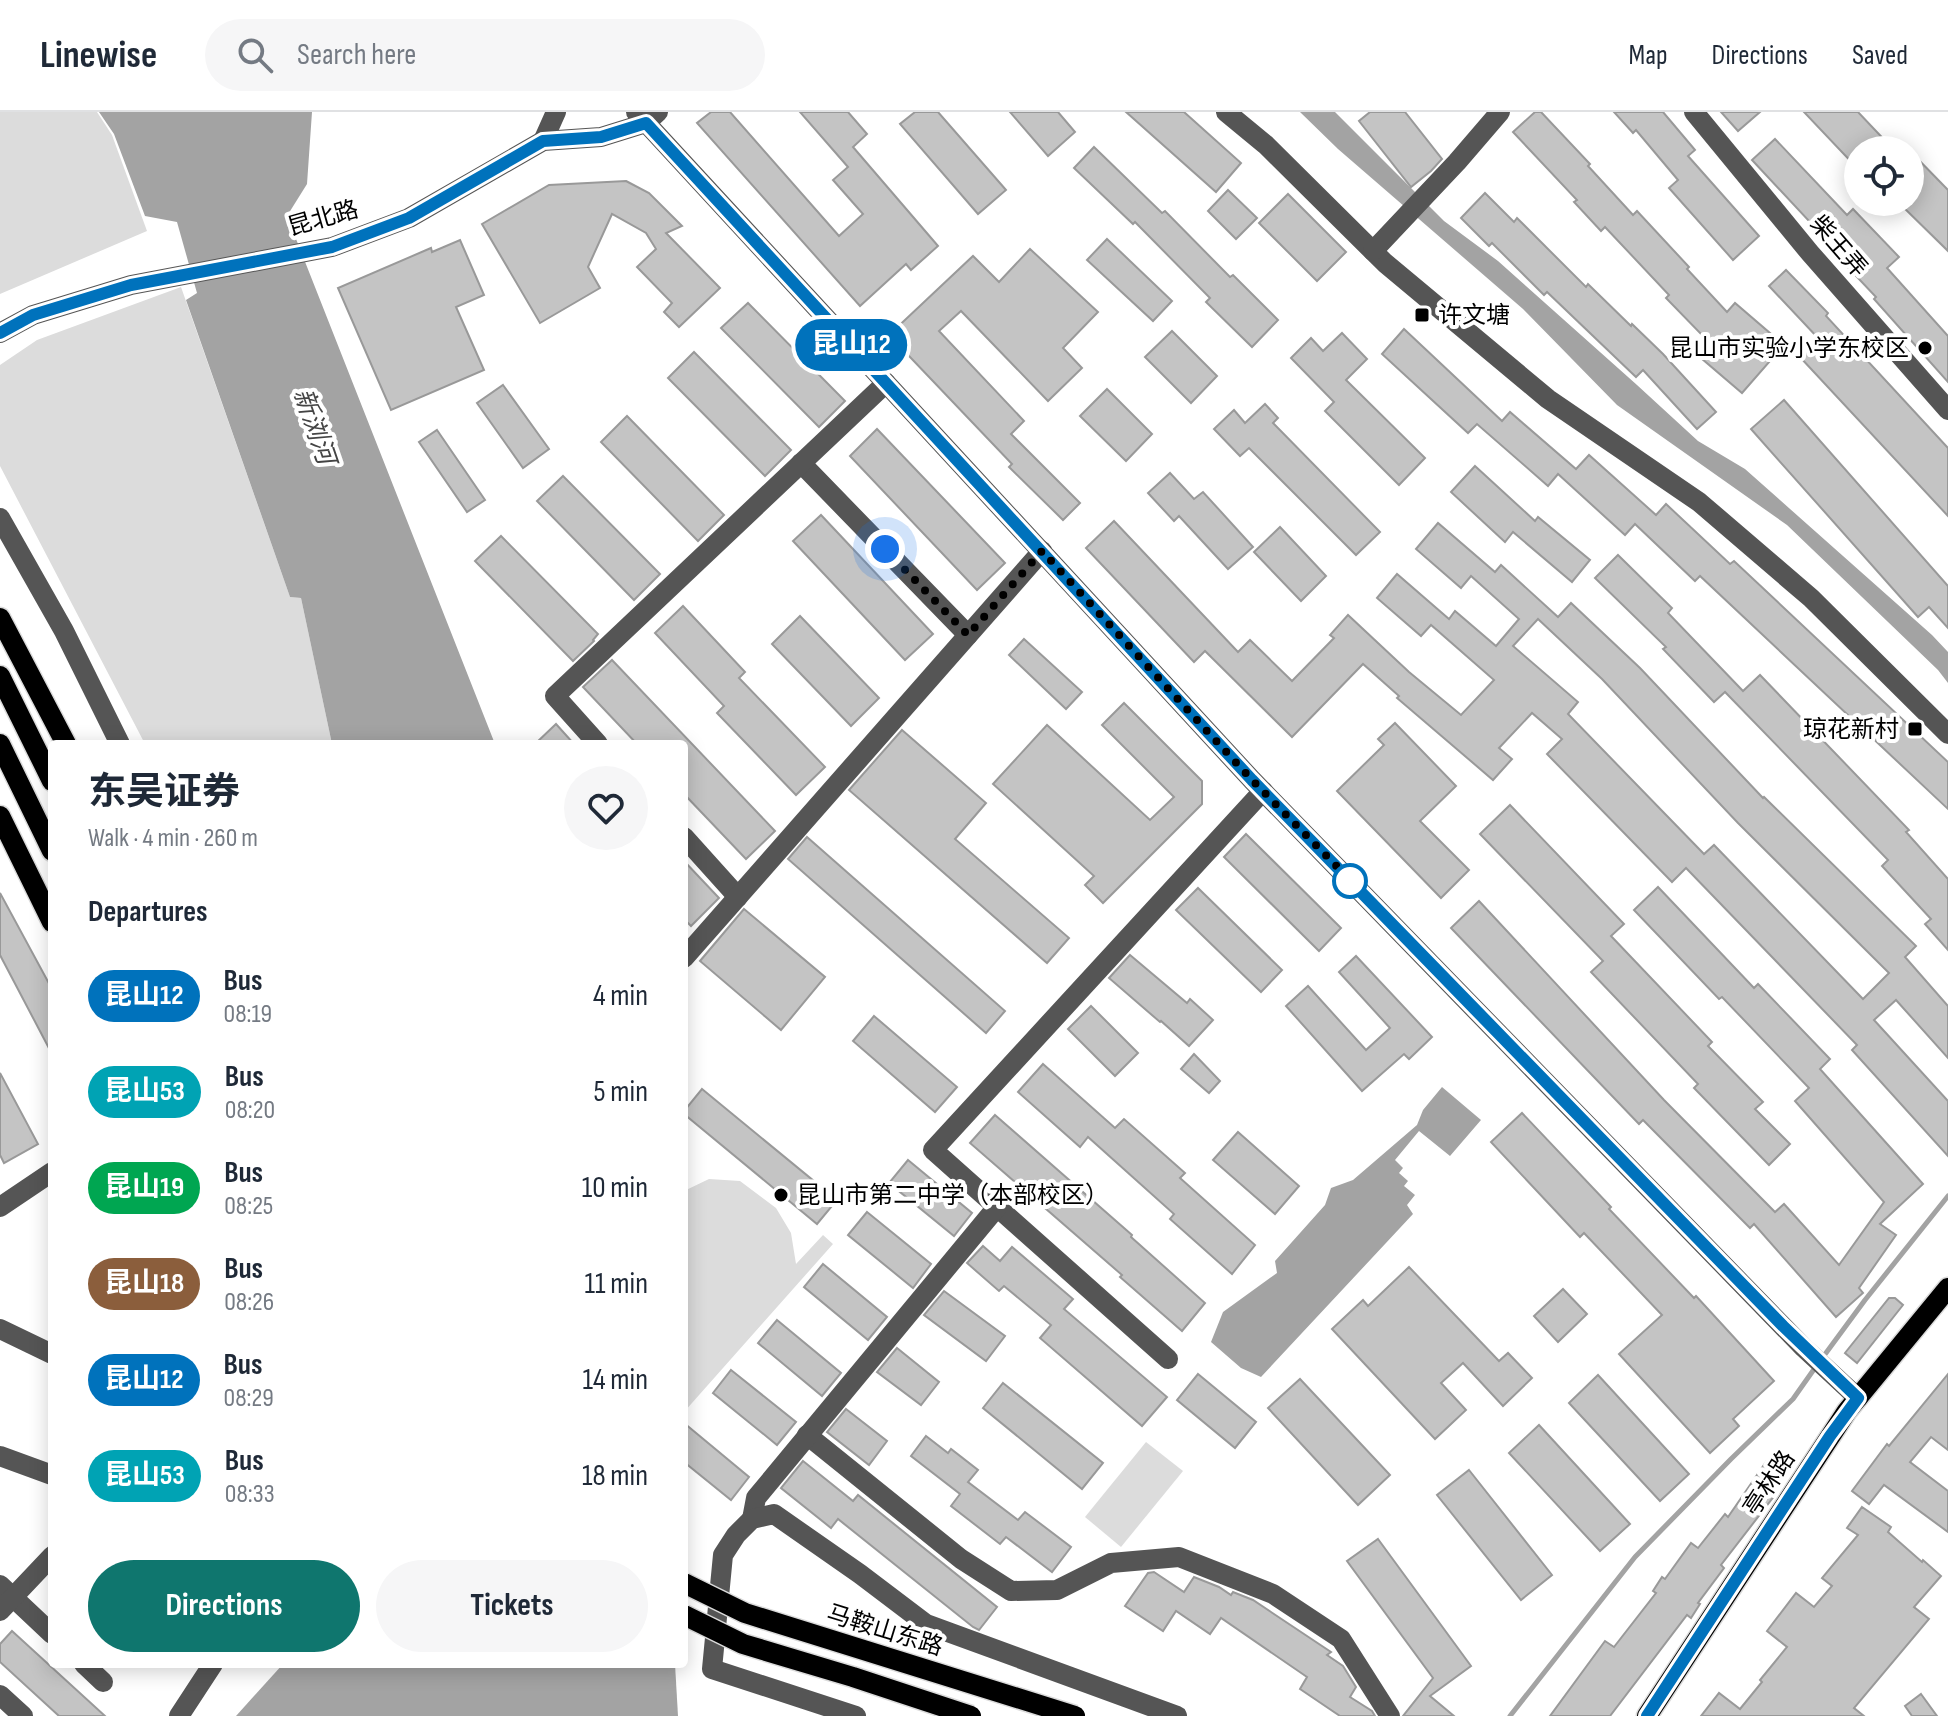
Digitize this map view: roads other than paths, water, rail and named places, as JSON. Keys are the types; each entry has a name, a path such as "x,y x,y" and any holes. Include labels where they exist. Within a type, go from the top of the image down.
{"main road":[{"path":"0,618 64,740"},
{"path":"0,676 48,773"},
{"path":"0,744 48,843"},
{"path":"2,824 48,914"},
{"name":"亭林路","path":"1647,1716 1830,1436 1948,1288"},
{"name":"马鞍山东路","path":"688,1585 745,1613 1075,1716"},
{"path":"688,1617 743,1644 971,1716"}],"street":[{"path":"543,141 556,112"},
{"path":"1226,112 1266,145 1373,251 1548,399 1699,502 1811,598 1948,734"},
{"path":"1373,251 1500,112"},
{"name":"柴王弄","path":"1694,112 1810,253 1948,410"},
{"path":"647,116 886,383 1263,791 1804,1348 1858,1398"},
{"name":"昆北路","path":"0,333 33,315 131,285 332,247 409,218 543,141 601,137 647,116"},
{"path":"594,740 555,696 886,383"},
{"path":"801,463 968,635"},
{"path":"0,518 64,631 118,740"},
{"path":"688,953 1042,551"},
{"path":"1168,1359 933,1150 1263,791"},
{"path":"688,841 738,897"},
{"path":"0,1207 48,1175"},
{"path":"752,1519 756,1498 997,1207"},
{"path":"0,1329 48,1352"},
{"path":"807,1435 961,1559 1011,1591 1057,1590 1111,1563 1179,1557 1273,1594 1341,1639 1390,1716"},
{"path":"0,1456 48,1474"},
{"path":"856,1716 712,1669 723,1555 736,1535 752,1519 774,1514 926,1624 1177,1716"},
{"path":"48,1560 4,1598 48,1631"},
{"path":"88,1668 103,1682"},
{"path":"179,1716 210,1668"},
{"path":"0,1695 23,1716"}],"water":[{"name":"新浏河","path":"99,112 312,112 307,184 287,216 493,740 331,740 301,598 290,597 186,300 197,293 177,222 145,216 114,134"},
{"path":"1300,112 1335,112 1444,221 1498,261 1698,441 1745,469 1932,635 1948,652 1948,683 1787,525 1617,405 1523,309 1338,149"},
{"path":"1442,1087 1481,1120 1450,1156 1419,1131 1395,1160 1403,1168 1399,1173 1408,1181 1404,1186 1415,1195 1407,1205 1413,1214 1261,1377 1241,1368 1211,1342 1223,1312 1277,1273 1275,1261 1325,1205 1331,1188 1353,1180 1417,1125 1423,1110"},
{"path":"279,1668 675,1668 678,1716 236,1716"}],"waterway":[{"path":"1823,1357 1948,1196"},
{"path":"1510,1716 1635,1557 1793,1399 1817,1365"}],"place":[{"name":"许文塘","path":"1422,315"},
{"name":"昆山市实验小学东校区","path":"1925,348"},
{"name":"琼花新村","path":"1915,729"},
{"name":"昆山市第二中学（本部校区）","path":"781,1195"}]}
